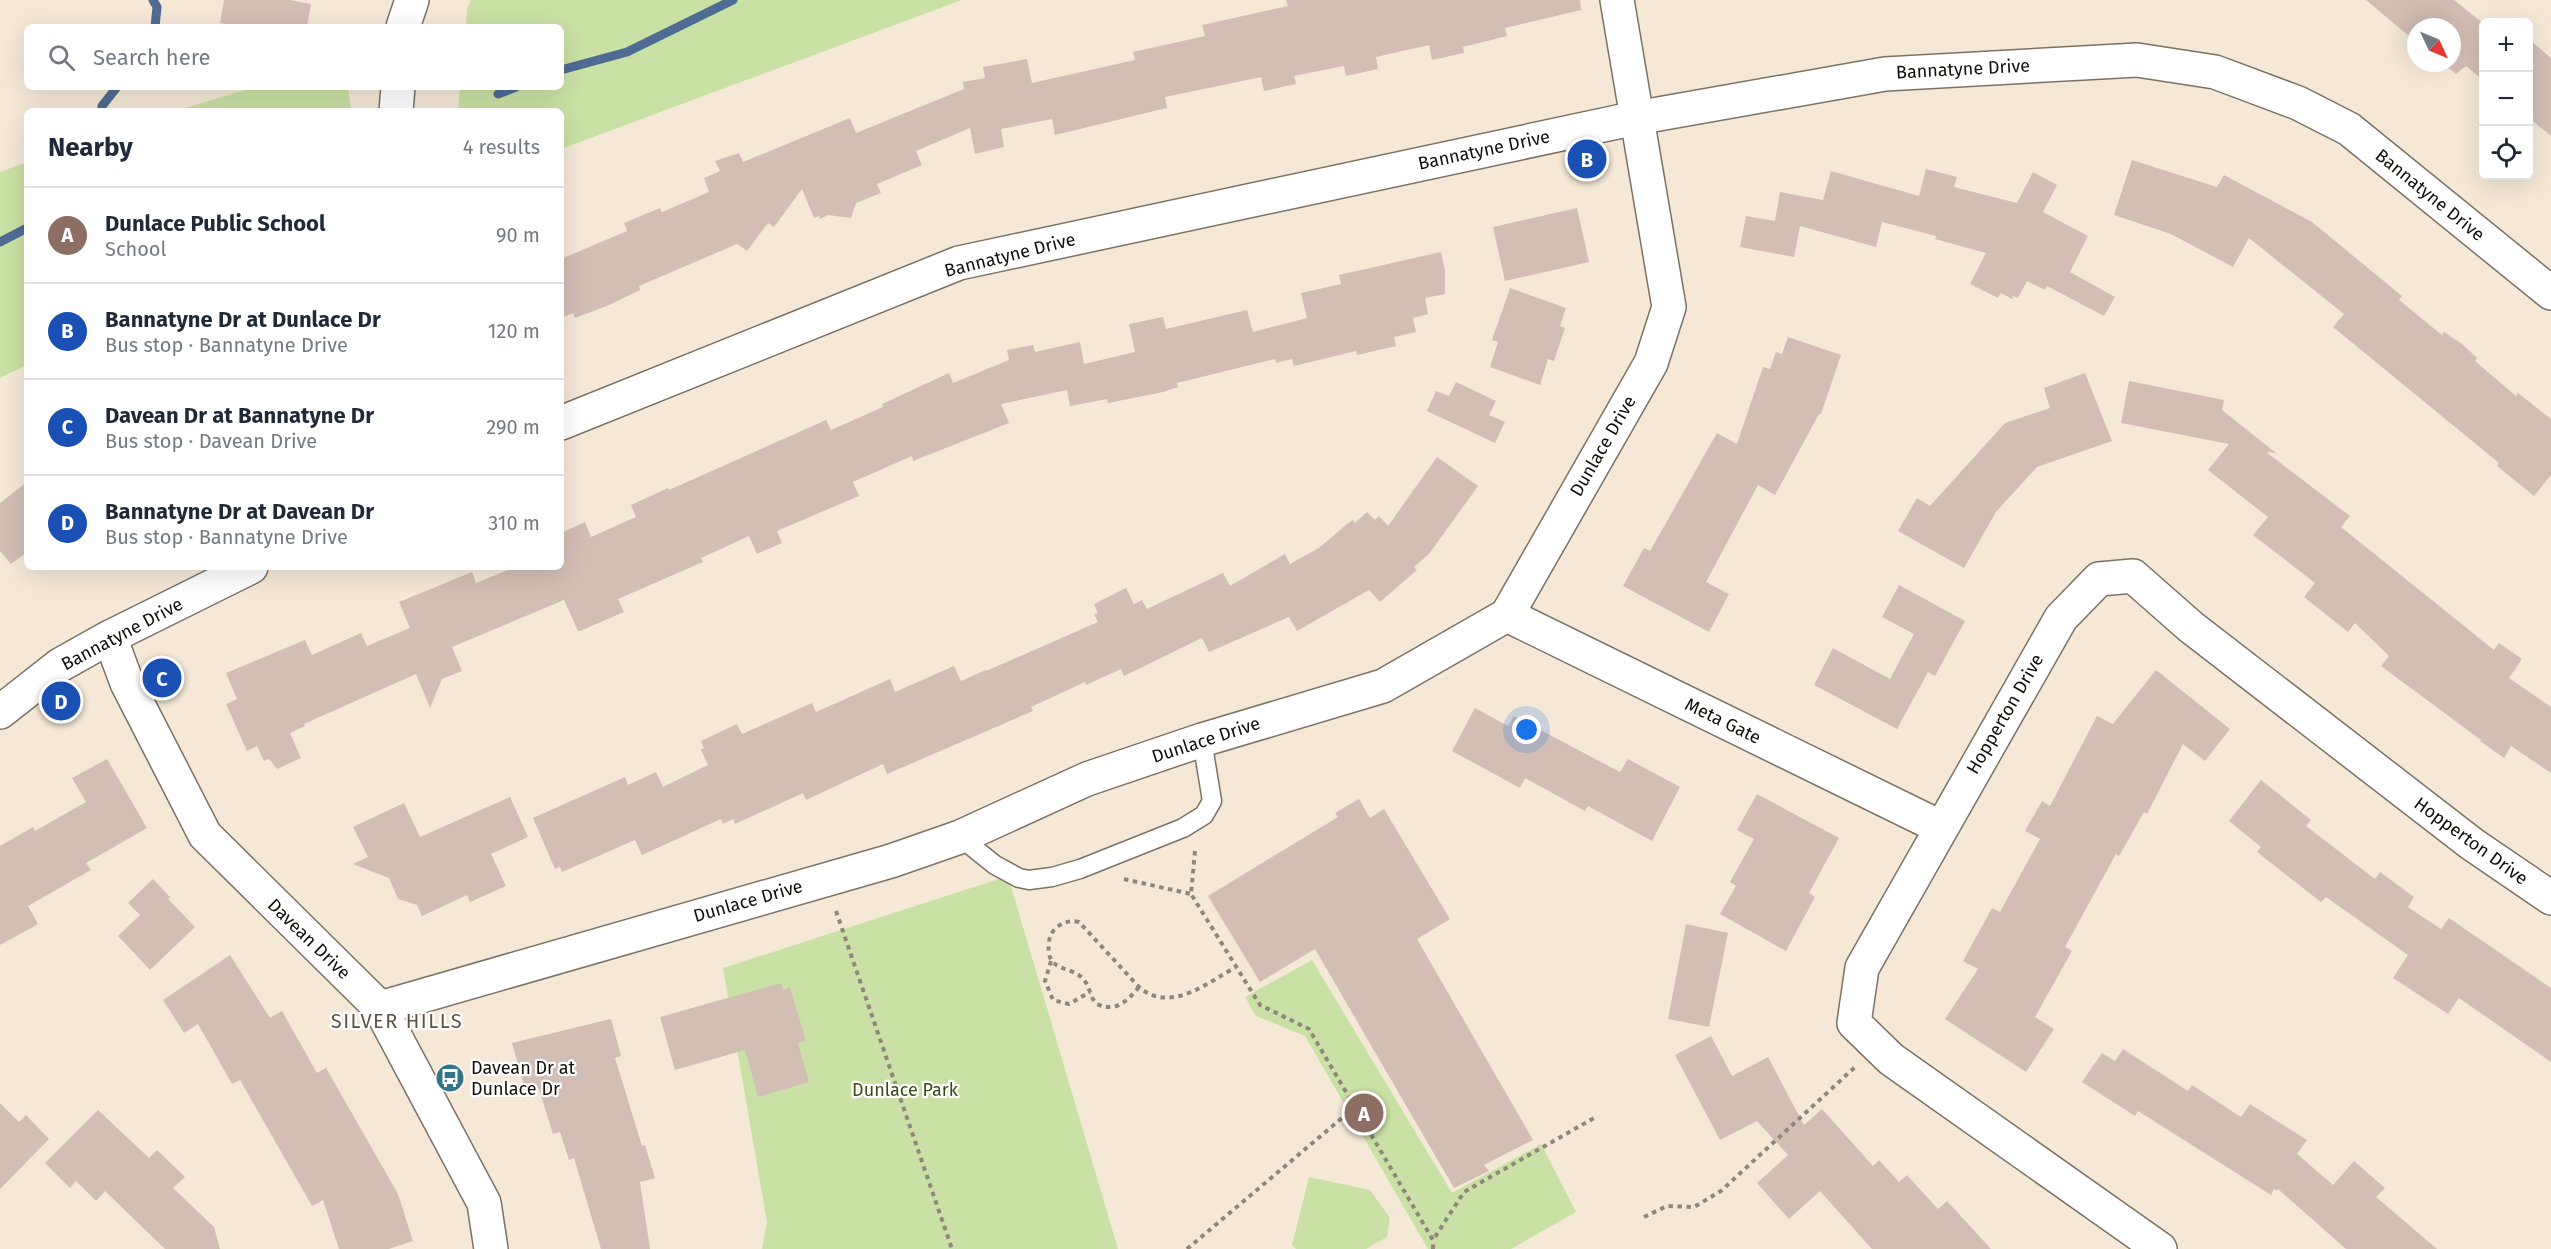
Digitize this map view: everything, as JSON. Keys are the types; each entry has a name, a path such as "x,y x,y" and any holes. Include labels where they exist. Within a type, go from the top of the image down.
{"street":[{"path":"404,24 412,0"},
{"name":"Dunlace Drive","path":"380,1008 891,861 960,837 1087,779 1202,740 1383,686 1506,615 1651,363 1669,307 1617,0"},
{"name":"Bannatyne Drive","path":"564,422 960,263 1636,118 1885,74 2137,60 2215,72 2298,103 2349,129 2551,293"},
{"path":"396,108 398,90"},
{"name":"Bannatyne Drive","path":"0,712 60,665 110,637 245,570"},
{"name":"Hopperton Drive","path":"2160,1249 1891,1059 1854,1023 1862,968 1940,827 2061,618 2099,579 2133,576 2191,627 2444,822 2551,898"},
{"name":"Meta Gate","path":"1506,615 1940,827"},
{"name":"Davean Drive","path":"110,637 127,683 205,835 380,1008 484,1203 491,1249"}],"lane":[{"path":"960,837 995,865 1019,878 1029,880 1052,877 1080,869 1198,820 1210,806 1212,799 1202,740"}],"path":[{"path":"1198,820 1191,894 1260,1005 1309,1029 1433,1240 1433,1249"},
{"path":"1080,869 1191,894"},
{"path":"825,879 952,1249"},
{"path":"1090,992 1069,1004 1053,1000 1045,981 1051,960 1048,946 1053,932 1066,922 1079,922 1139,987 1152,996 1169,999 1183,995 1236,967"},
{"path":"1051,960 1059,968 1081,976 1097,1004 1113,1008 1126,1001 1139,987"},
{"path":"1644,1217 1667,1206 1694,1207 1721,1191 1878,1046"},
{"path":"1186,1249 1355,1107"},
{"path":"1433,1240 1464,1192 1594,1118"}],"green space":[{"path":"471,0 962,0 564,148 564,108 458,108 460,90 564,90 564,24 466,24 467,9"},
{"path":"245,90 348,90 351,108 185,108"},
{"path":"24,163 24,366 0,378 0,172"},
{"name":"Dunlace Park","path":"1008,876 1118,1249 762,1249 767,1222 723,968"},
{"path":"1312,960 1452,1193 1541,1144 1576,1212 1511,1249 1428,1249 1305,1036 1256,1016 1245,997"},
{"path":"1309,1177 1370,1190 1390,1218 1387,1237 1366,1249 1296,1249 1292,1245"}],"building":[{"path":"224,0 290,0 311,4 308,24 220,23"},
{"path":"1286,0 1580,0 1581,10 1505,28 1507,36 1463,47 1464,53 1432,60 1429,45 1376,57 1378,69 1346,76 1344,66 1294,76 1296,84 1264,91 1261,77 1165,97 1167,108 1055,135 1052,119 1001,129 1004,147 975,154 970,128 916,151 922,165 877,184 881,193 856,203 851,218 828,215 820,219 819,216 814,218 802,189 774,227 768,223 747,251 737,244 639,286 640,290 607,306 575,318 573,313 564,317 564,258 627,231 624,223 660,208 662,212 709,192 704,178 720,171 715,161 739,153 743,162 850,118 856,133 964,89 963,82 985,78 983,67 1027,59 1032,83 1135,60 1133,52 1205,36 1202,25 1288,6"},
{"path":"2366,0 2454,0 2479,20 2479,77 2466,66 2461,70 2461,18 2407,18 2407,34"},
{"path":"2533,42 2551,58 2551,136 2533,121"},
{"path":"2132,160 2217,187 2224,175 2312,222 2402,296 2399,300 2442,335 2444,332 2462,344 2477,358 2475,361 2516,396 2518,393 2551,419 2551,475 2534,496 2497,466 2499,463 2333,327 2344,314 2249,238 2233,267 2171,234 2114,215"},
{"path":"1926,169 1957,177 1954,187 2017,203 2033,172 2057,185 2043,212 2088,236 2070,272 2115,297 2104,316 2047,286 2045,290 2027,281 2018,298 2013,296 2012,299 2001,293 1998,298 1970,284 1986,253 1935,239 1936,236 1882,222 1876,247 1800,226 1794,257 1740,247 1746,216 1775,221 1780,192 1823,200 1831,171 1919,196"},
{"path":"1577,208 1589,262 1505,281 1493,227"},
{"path":"1441,252 1445,270 1445,294 1425,298 1428,314 1413,318 1416,332 1394,337 1396,346 1357,355 1356,351 1294,366 1292,359 1276,363 1275,359 1177,383 1178,387 1163,392 1108,403 1107,399 1070,406 1067,390 1001,404 1009,423 913,461 912,456 853,482 859,496 777,531 782,543 757,554 749,536 701,558 703,562 618,599 624,612 580,631 564,600 452,647 462,671 442,679 430,708 416,674 304,724 305,726 290,733 301,758 277,769 269,759 264,761 257,746 247,751 226,704 237,699 226,673 305,640 312,655 361,633 367,646 410,628 399,602 472,572 476,583 508,570 564,570 564,532 585,522 591,537 636,517 631,505 668,488 669,490 826,420 831,430 883,407 882,404 949,373 953,383 1009,360 1007,350 1033,345 1035,352 1080,342 1084,364 1135,352 1129,324 1163,317 1166,329 1247,310 1253,332 1307,318 1301,293 1341,284 1339,275"},
{"path":"1510,288 1566,308 1560,326 1565,328 1554,361 1548,359 1540,385 1490,367 1498,342 1492,340"},
{"path":"1788,337 1841,355 1821,414 1775,495 1758,485 1706,582 1729,594 1709,632 1623,586 1644,548 1650,551 1717,433 1737,444 1763,367 1770,369 1776,352 1782,354"},
{"path":"2085,373 2112,441 2037,467 1996,512 1964,568 1898,531 1917,498 1930,506 2005,423 2050,408 2044,388"},
{"path":"2129,381 2224,400 2222,410 2276,453 2266,452 2350,516 2341,527 2494,650 2499,643 2522,659 2509,678 2551,707 2551,773 2511,746 2504,758 2480,741 2381,666 2389,656 2355,623 2348,632 2304,597 2315,583 2253,535 2268,517 2208,470 2229,444 2121,423"},
{"path":"1456,382 1496,401 1489,415 1505,422 1495,443 1427,411 1436,391 1449,396"},
{"path":"1437,457 1478,486 1429,554 1414,567 1417,570 1380,602 1369,590 1297,631 1289,617 1209,652 1202,638 1124,676 1121,669 1086,685 1085,682 1031,707 1033,711 887,774 883,764 806,800 803,793 735,824 733,819 723,824 721,819 642,855 635,840 562,872 560,867 555,869 533,818 625,777 628,785 656,772 663,787 708,765 701,750 704,748 701,741 737,724 742,734 812,703 816,712 890,679 895,692 954,666 961,681 1098,622 1094,614 1098,613 1094,604 1126,588 1134,604 1142,600 1147,609 1223,573 1230,586 1285,554 1290,564 1319,548 1347,524 1353,520 1355,523 1367,512 1375,520 1379,516 1388,526"},
{"path":"24,484 24,554 11,564 0,551 0,503"},
{"path":"1899,585 1965,621 1935,676 1928,672 1897,729 1814,685 1833,648 1890,679 1914,634 1882,617"},
{"path":"2156,670 2230,729 2205,761 2183,744 2147,814 2144,812 2119,856 2116,854 2065,947 2072,951 2035,1017 2054,1029 2026,1072 1945,1019 1978,969 1963,961 1992,908 2000,912 2040,839 2025,831 2042,801 2050,806 2097,716 2113,724"},
{"path":"1475,708 1508,726 1514,716 1620,772 1628,759 1680,787 1652,841 1588,806 1585,811 1525,778 1520,788 1452,751"},
{"path":"107,759 147,828 86,863 91,870 28,906 38,924 0,945 0,846 33,827 35,831 86,802 72,778"},
{"path":"2261,780 2311,820 2306,826 2375,879 2380,872 2414,897 2408,907 2441,929 2449,918 2551,988 2551,1062 2459,998 2448,1014 2393,978 2408,955 2326,897 2321,902 2257,852 2261,847 2229,821"},
{"path":"1757,794 1839,838 1809,893 1815,897 1786,951 1720,914 1736,886 1730,882 1754,839 1737,830"},
{"path":"510,797 528,837 491,854 506,886 470,902 467,895 422,916 417,905 398,899 389,878 353,864 368,857 353,827 404,803 420,837"},
{"path":"1359,799 1370,818 1384,809 1450,919 1417,939 1533,1140 1484,1165 1489,1171 1454,1188 1315,949 1260,982 1208,896 1338,817 1335,813"},
{"path":"153,879 170,897 168,899 195,927 150,970 118,936 140,915 128,903"},
{"path":"1686,924 1728,933 1709,1027 1668,1019"},
{"path":"230,955 270,1018 282,1011 317,1073 326,1068 398,1194 413,1241 389,1249 339,1249 323,1200 312,1206 240,1080 232,1084 198,1024 184,1033 163,1000"},
{"path":"781,983 783,990 790,987 806,1041 798,1043 809,1082 758,1097 745,1050 675,1070 660,1017"},
{"path":"611,1019 621,1056 615,1058 642,1146 645,1145 655,1178 640,1182 650,1249 601,1249 574,1158 569,1160 560,1132 553,1134 539,1089 526,1092 512,1043"},
{"path":"1711,1036 1732,1076 1768,1057 1804,1125 1822,1109 1873,1166 1879,1160 1899,1182 1907,1175 1938,1209 1947,1201 1991,1249 1872,1249 1820,1191 1789,1219 1757,1183 1788,1155 1757,1121 1720,1140 1675,1055"},
{"path":"2123,1049 2188,1091 2192,1085 2241,1117 2250,1104 2307,1140 2297,1154 2333,1185 2354,1161 2385,1188 2376,1197 2437,1249 2346,1249 2278,1189 2276,1191 2274,1189 2271,1195 2138,1111 2135,1116 2082,1082 2102,1053 2115,1061"},
{"path":"0,1103 19,1122 26,1115 49,1139 0,1189"},
{"path":"98,1110 149,1158 157,1150 185,1177 173,1188 214,1227 220,1249 165,1249 105,1191 96,1201 76,1181 70,1188 45,1163"}],"waterway":[{"path":"153,0 157,7 155,24"},
{"path":"564,69 627,52 733,0"},
{"path":"102,108 115,90"},
{"path":"498,94 508,90"},
{"path":"0,242 24,230"}],"place":[{"name":"Bannatyne Dr at Dunlace Dr","path":"1587,159"},
{"name":"Davean Dr at Bannatyne Dr","path":"162,678"},
{"name":"Bannatyne Dr at Davean Dr","path":"61,701"},
{"name":"Davean Dr at Dunlace Dr","path":"450,1078"},
{"name":"Dunlace Public School","path":"1364,1113"}],"district":[{"name":"SILVER HILLS","path":"397,1021"}]}
